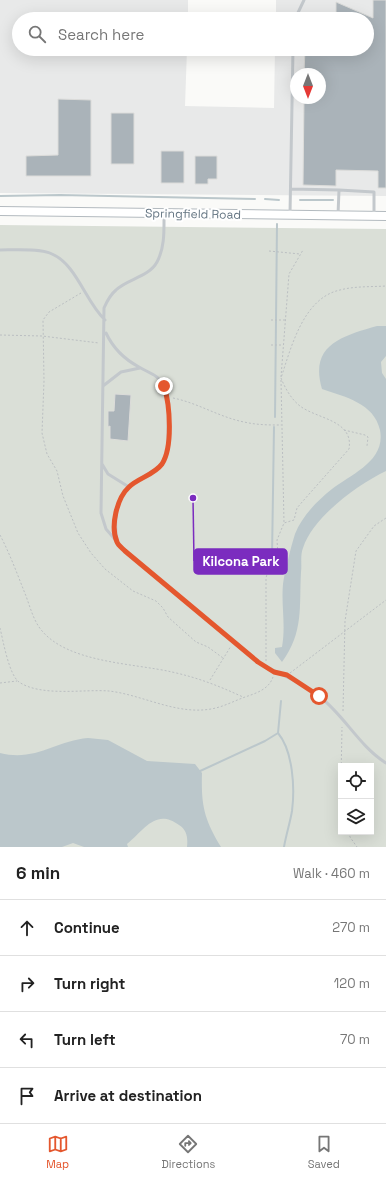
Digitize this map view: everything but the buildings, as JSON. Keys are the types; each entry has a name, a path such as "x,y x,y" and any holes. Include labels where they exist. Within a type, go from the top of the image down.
{"street":[{"name":"Springfield Road","path":"0,211 386,216"}],"lane":[{"path":"298,12 304,0"},
{"path":"290,214 293,56"},
{"path":"291,189 374,192 374,216"},
{"path":"338,215 339,190"},
{"path":"164,213 162,249 156,264 144,274 116,289 110,296 104,308 106,320 103,386 101,513 106,529 125,551 234,642 274,672 287,675 319,696 342,718 358,738 386,763"},
{"path":"0,250 51,253 63,261 73,273 83,292 98,313 106,320"},
{"path":"105,331 111,344 140,368 154,374 164,386 168,397 168,450 161,464 129,487 122,497 115,524 117,542"},
{"path":"103,386 121,372 140,368"},
{"path":"102,464 108,474 129,487"}],"path":[{"path":"267,667 266,578 268,567 276,561 278,555 277,540 284,523 281,378 285,320 289,274 303,250"},
{"path":"269,251 300,254"},
{"path":"284,523 294,520 297,508 349,449 351,441 344,430 327,417 312,413 300,406 286,390 281,378 293,342 307,315 320,299 339,290 386,286"},
{"path":"83,292 49,312 43,320 42,336 44,381 42,432 47,454 57,471 63,496 78,533 91,554 105,569 133,591 156,601 163,608 168,618 196,642 208,647 223,658"},
{"path":"272,320 285,320"},
{"path":"0,335 42,336 105,343"},
{"path":"272,346 283,345"},
{"path":"168,397 190,401 243,422 264,425 282,425"},
{"path":"344,430 368,437 367,446"},
{"path":"341,763 345,632 356,552 374,526 386,518"},
{"path":"0,535 7,548 32,614 39,627 56,642 76,653 99,659 171,671 209,681 244,698"},
{"path":"287,675 386,600"},
{"path":"0,628 7,654 17,681"},
{"path":"209,681 234,642"},
{"path":"0,683 17,681 26,686 47,690 108,691 133,695 173,707 192,710 210,709 230,704 258,693 270,684 274,672"},
{"path":"350,835 357,847"}],"shaded area":[{"path":"0,0 188,0 188,12 12,12 12,56 187,56 185,106 274,108 275,56 374,56 374,12 276,12 276,0 386,0 386,196 0,193"},
{"path":"0,225 386,229 386,847 0,847"},
{"path":"377,326 386,326 386,356 381,362 382,373 386,379 386,471 362,485 337,503 316,525 308,536 302,554 300,608 297,630 289,651 282,662 275,653 275,648 282,647 284,631 283,584 288,559 298,527 321,498 365,466 378,450 380,441 380,430 372,413 365,407 349,398 322,389 319,374 320,362 324,352 341,339"},
{"path":"88,738 108,740 147,761 195,764 202,773 202,794 207,820 221,847 187,847 187,837 184,829 171,820 164,819 151,822 127,844 128,847 84,847 73,843 62,847 0,847 0,753 24,755"}],"waterway":[{"path":"0,196 60,195 255,199"},
{"path":"265,199 279,200"},
{"path":"300,200 333,200"},
{"path":"275,417 277,224"},
{"path":"272,557 274,427"},
{"path":"198,772 265,741 278,733 281,701"},
{"path":"278,733 287,750 293,781 292,811 284,847"}],"place":[{"name":"Kilcona Park","path":"193,498"}],"route":[{"path":"164,386 168,400 168,450 161,464 150,474 129,487 122,497 115,524 117,542 125,551 258,662 274,672 287,675 319,696"}]}
